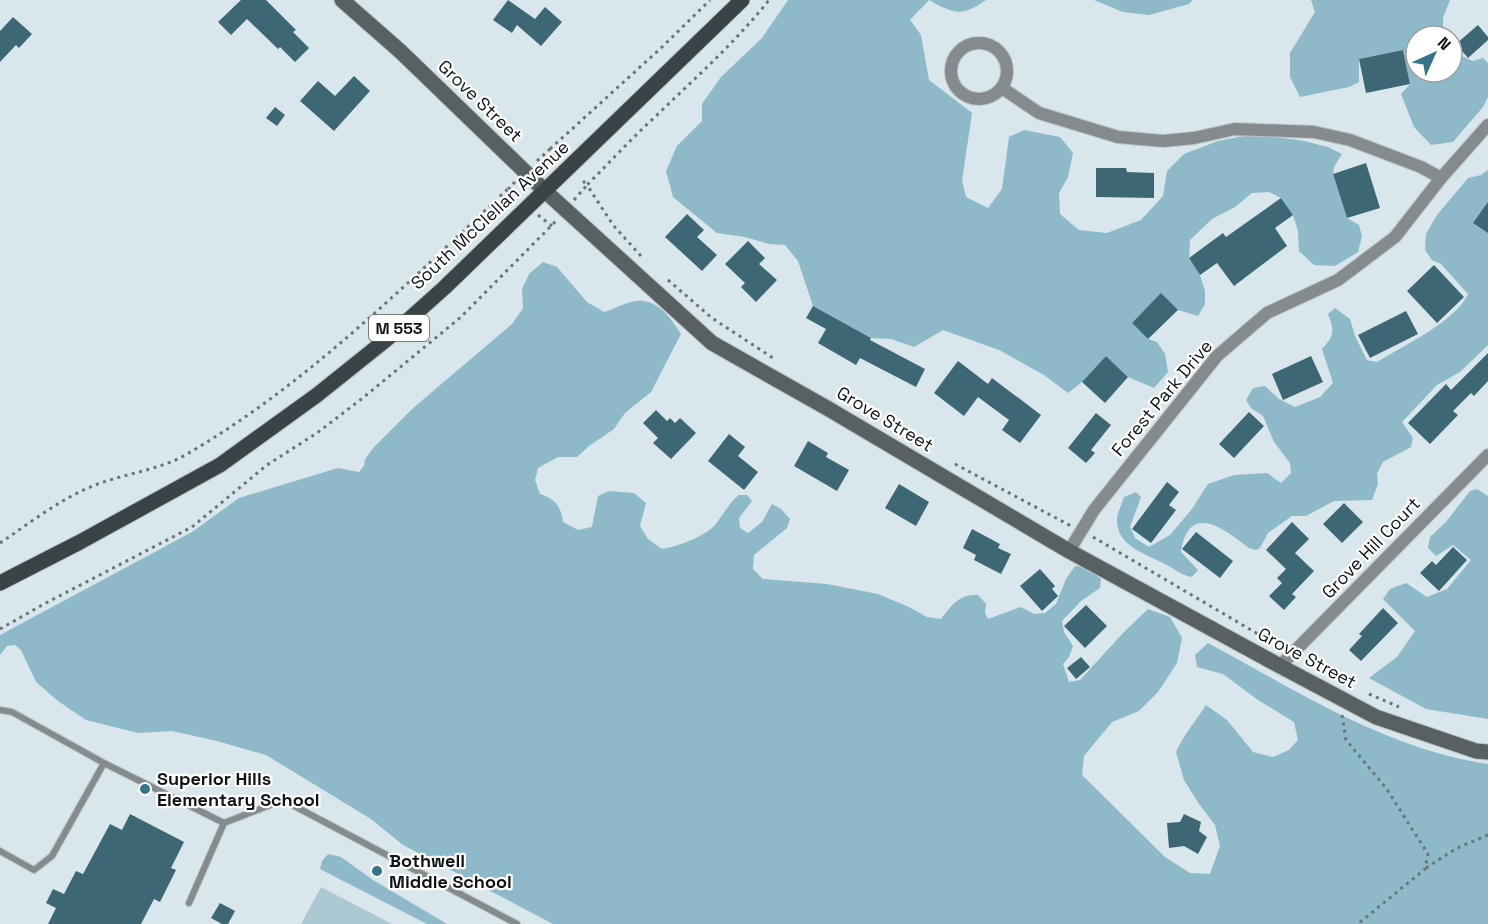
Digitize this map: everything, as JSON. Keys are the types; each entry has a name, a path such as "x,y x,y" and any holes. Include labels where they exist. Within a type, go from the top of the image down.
{"main road":[{"name":"Grove Street","path":"342,0 400,51 545,191 712,343 1069,551 1376,717 1488,753"},
{"name":"South McClellan Avenue","path":"0,583 220,465 308,402 419,310 742,0"}],"street":[{"path":"974,42 996,47 1007,66 1007,77 1002,87 994,95 983,99 972,99 962,94 954,86 950,75 955,54 963,46 974,42"},
{"path":"1002,87 1039,112 1118,137 1163,141 1194,138 1235,129 1314,132 1350,140 1421,167 1441,178"},
{"name":"Forest Park Drive","path":"1069,551 1101,501 1217,356 1267,313 1338,280 1395,237 1441,178 1488,125"},
{"name":"Grove Hill Court","path":"1280,666 1488,454"}],"lane":[{"path":"0,710 12,712 224,823"},
{"path":"0,852 34,870 41,866 52,856 104,762"},
{"path":"189,903 224,823 283,800 518,924"}],"path":[{"path":"550,148 661,48 710,0"},
{"path":"646,261 614,225 586,185 703,73 769,0"},
{"path":"0,543 81,491 176,460 249,414 308,371 356,331 509,188"},
{"path":"0,629 192,527 267,465 317,433 364,397 461,317 552,226"},
{"path":"662,276 712,318 777,361"},
{"path":"948,461 1062,522 1082,530 1108,548 1271,642"},
{"path":"1364,692 1407,710"},
{"path":"1339,697 1346,740 1386,788 1415,831 1428,854 1425,869"},
{"path":"1358,924 1425,869 1457,848 1488,835"}],"shaded area":[{"path":"788,0 929,0 910,20 921,35 929,80 972,113 962,181 966,197 988,208 1002,189 1009,137 1024,130 1060,137 1073,153 1068,177 1059,193 1060,214 1079,230 1107,233 1141,220 1163,196 1167,171 1184,154 1218,141 1255,134 1304,141 1328,147 1342,154 1334,167 1333,174 1347,218 1359,225 1362,236 1358,252 1335,266 1314,265 1299,251 1298,231 1293,215 1281,198 1269,192 1252,193 1235,207 1212,219 1190,240 1189,258 1200,275 1205,291 1205,304 1198,316 1178,310 1161,294 1132,323 1148,339 1157,342 1165,354 1168,372 1154,388 1128,377 1106,356 1082,382 1068,393 1044,375 999,350 943,330 914,347 891,339 871,338 813,306 798,261 785,245 717,233 673,197 666,171 677,146 702,121 702,104 721,77 762,38"},
{"path":"929,0 986,0 970,9 958,12"},
{"path":"1094,0 1193,0 1189,4 1149,15 1123,12"},
{"path":"1311,0 1450,0 1443,24 1404,24 1404,55 1403,50 1359,59 1359,82 1349,87 1300,97 1290,77 1290,53 1315,12"},
{"path":"1464,57 1473,61 1483,58 1488,63 1488,97 1483,107 1453,142 1431,145 1414,127 1401,94 1410,84 1464,84"},
{"path":"1488,170 1488,345 1460,372 1437,385 1402,422 1413,438 1411,447 1383,462 1377,473 1378,484 1372,500 1334,501 1306,516 1292,516 1268,533 1260,548 1256,550 1249,548 1219,527 1199,523 1191,527 1185,536 1181,552 1198,570 1192,577 1140,552 1127,542 1118,529 1117,520 1124,497 1136,492 1141,497 1130,527 1135,538 1149,547 1170,535 1192,509 1208,484 1234,475 1267,473 1281,483 1291,473 1290,463 1274,442 1263,416 1251,408 1246,400 1253,388 1265,386 1279,399 1295,407 1320,397 1333,383 1322,349 1331,337 1332,325 1328,314 1335,308 1350,319 1355,336 1367,360 1377,362 1428,332 1462,304 1468,294 1441,264 1432,260 1425,250 1426,234 1437,215 1468,178 1481,175"},
{"path":"543,262 557,267 587,302 604,312 632,302 644,301 663,310 681,334 651,392 625,413 614,429 577,457 558,457 538,468 535,480 540,494 550,498 556,504 563,522 578,530 592,527 598,496 609,491 634,493 646,503 640,526 648,539 662,549 705,533 715,525 735,498 739,495 747,495 752,501 739,518 740,528 748,533 762,522 772,504 781,509 790,519 787,528 754,555 753,569 763,579 827,584 878,594 927,617 941,619 957,601 971,595 978,595 986,604 985,613 988,619 1021,607 1034,614 1045,613 1056,604 1066,579 1075,566 1087,567 1101,579 1100,588 1081,601 1062,621 1064,632 1073,646 1069,657 1063,664 1069,682 1080,680 1148,609 1170,617 1182,638 1177,663 1158,692 1139,711 1112,722 1084,756 1082,775 1165,857 1190,873 1210,874 1220,846 1215,825 1184,780 1176,752 1206,705 1227,720 1253,752 1273,757 1289,750 1298,740 1294,722 1258,700 1223,674 1197,667 1195,655 1208,643 1343,716 1378,732 1414,746 1488,764 1488,924 553,924 403,845 371,819 266,755 172,731 138,733 86,720 58,701 36,682 21,650 15,645 7,646 0,655 0,635 192,532 239,498 338,468 359,472 374,447 412,409 512,324 523,308 522,289 529,274"},
{"path":"1477,489 1488,496 1488,719 1426,709 1369,678 1397,657 1415,631 1383,599 1390,589 1406,583 1427,597 1447,589 1471,560 1453,545 1436,556 1428,548 1430,537 1446,522 1470,491"},
{"path":"328,854 341,857 373,880 447,924 427,924 320,869 322,861"},
{"path":"321,887 392,924 301,924"}],"building":[{"path":"241,0 266,0 296,30 293,32 309,48 295,62 247,19 231,35 218,22"},
{"path":"508,0 535,19 545,7 562,22 541,46 517,25 512,33 493,20"},
{"path":"13,17 32,34 19,48 16,45 0,62 0,31"},
{"path":"1478,25 1488,40 1468,58 1464,53 1464,37"},
{"path":"1403,50 1404,84 1410,84 1366,93 1359,59"},
{"path":"354,76 370,91 334,131 300,101 318,81 335,96"},
{"path":"275,107 285,115 277,126 266,118"},
{"path":"1366,163 1380,208 1347,218 1333,174"},
{"path":"1096,168 1126,168 1127,172 1154,173 1154,198 1096,197"},
{"path":"1281,198 1293,215 1275,228 1287,246 1234,286 1217,263 1200,275 1189,258 1223,233 1226,237"},
{"path":"1488,202 1488,233 1473,223"},
{"path":"687,214 704,230 697,237 717,255 702,271 665,237"},
{"path":"748,241 765,258 759,264 777,280 756,302 741,287 745,283 725,264"},
{"path":"1434,265 1464,297 1437,323 1407,291"},
{"path":"1161,293 1178,310 1148,339 1132,323"},
{"path":"813,306 925,369 916,387 860,358 856,365 818,343 826,329 806,318"},
{"path":"1406,311 1418,334 1370,358 1358,335"},
{"path":"1488,353 1488,381 1474,396 1471,393 1453,411 1458,415 1430,444 1408,423 1446,384 1451,390"},
{"path":"1106,356 1128,377 1105,403 1082,382"},
{"path":"1311,356 1323,382 1283,400 1272,374"},
{"path":"958,361 988,384 992,378 1041,415 1020,443 1002,430 1009,420 978,397 964,416 934,393"},
{"path":"656,410 667,421 670,418 675,423 680,418 696,433 671,459 653,443 658,438 643,423"},
{"path":"1249,412 1264,426 1234,458 1219,444"},
{"path":"1096,413 1111,425 1091,450 1095,453 1086,463 1068,448"},
{"path":"729,434 745,447 738,456 758,472 744,490 708,461"},
{"path":"808,441 828,453 826,457 849,470 837,491 794,466"},
{"path":"1167,482 1179,492 1169,505 1176,510 1151,543 1132,529"},
{"path":"899,484 929,502 916,526 885,508"},
{"path":"1344,503 1363,522 1342,543 1323,524"},
{"path":"1292,522 1309,539 1295,553 1314,571 1292,594 1296,597 1284,610 1269,596 1282,583 1277,578 1286,569 1266,550"},
{"path":"972,529 1000,544 998,548 1011,554 1001,574 974,560 976,555 963,548"},
{"path":"1196,532 1233,561 1220,578 1182,549"},
{"path":"1453,547 1467,560 1439,591 1420,573 1432,561 1436,565"},
{"path":"1040,569 1055,586 1052,589 1058,596 1042,611 1020,586"},
{"path":"1086,605 1107,626 1085,648 1064,626"},
{"path":"1383,608 1398,623 1361,661 1349,650 1362,636 1359,634"},
{"path":"1081,657 1090,667 1076,679 1067,668"},
{"name":"Superior Hills Elementary School","path":"130,814 184,842 171,868 176,870 160,902 154,899 141,924 48,924 56,908 46,903 53,889 64,894 76,871 83,874 110,824 122,830"},
{"path":"1184,814 1201,822 1199,831 1207,837 1198,854 1184,846 1169,848 1167,823 1180,822"},
{"path":"220,903 235,911 228,924 222,924 211,918"}],"place":[{"name":"Superior Hills Elementary School","path":"145,789"},
{"name":"Bothwell Middle School","path":"377,871"}]}
